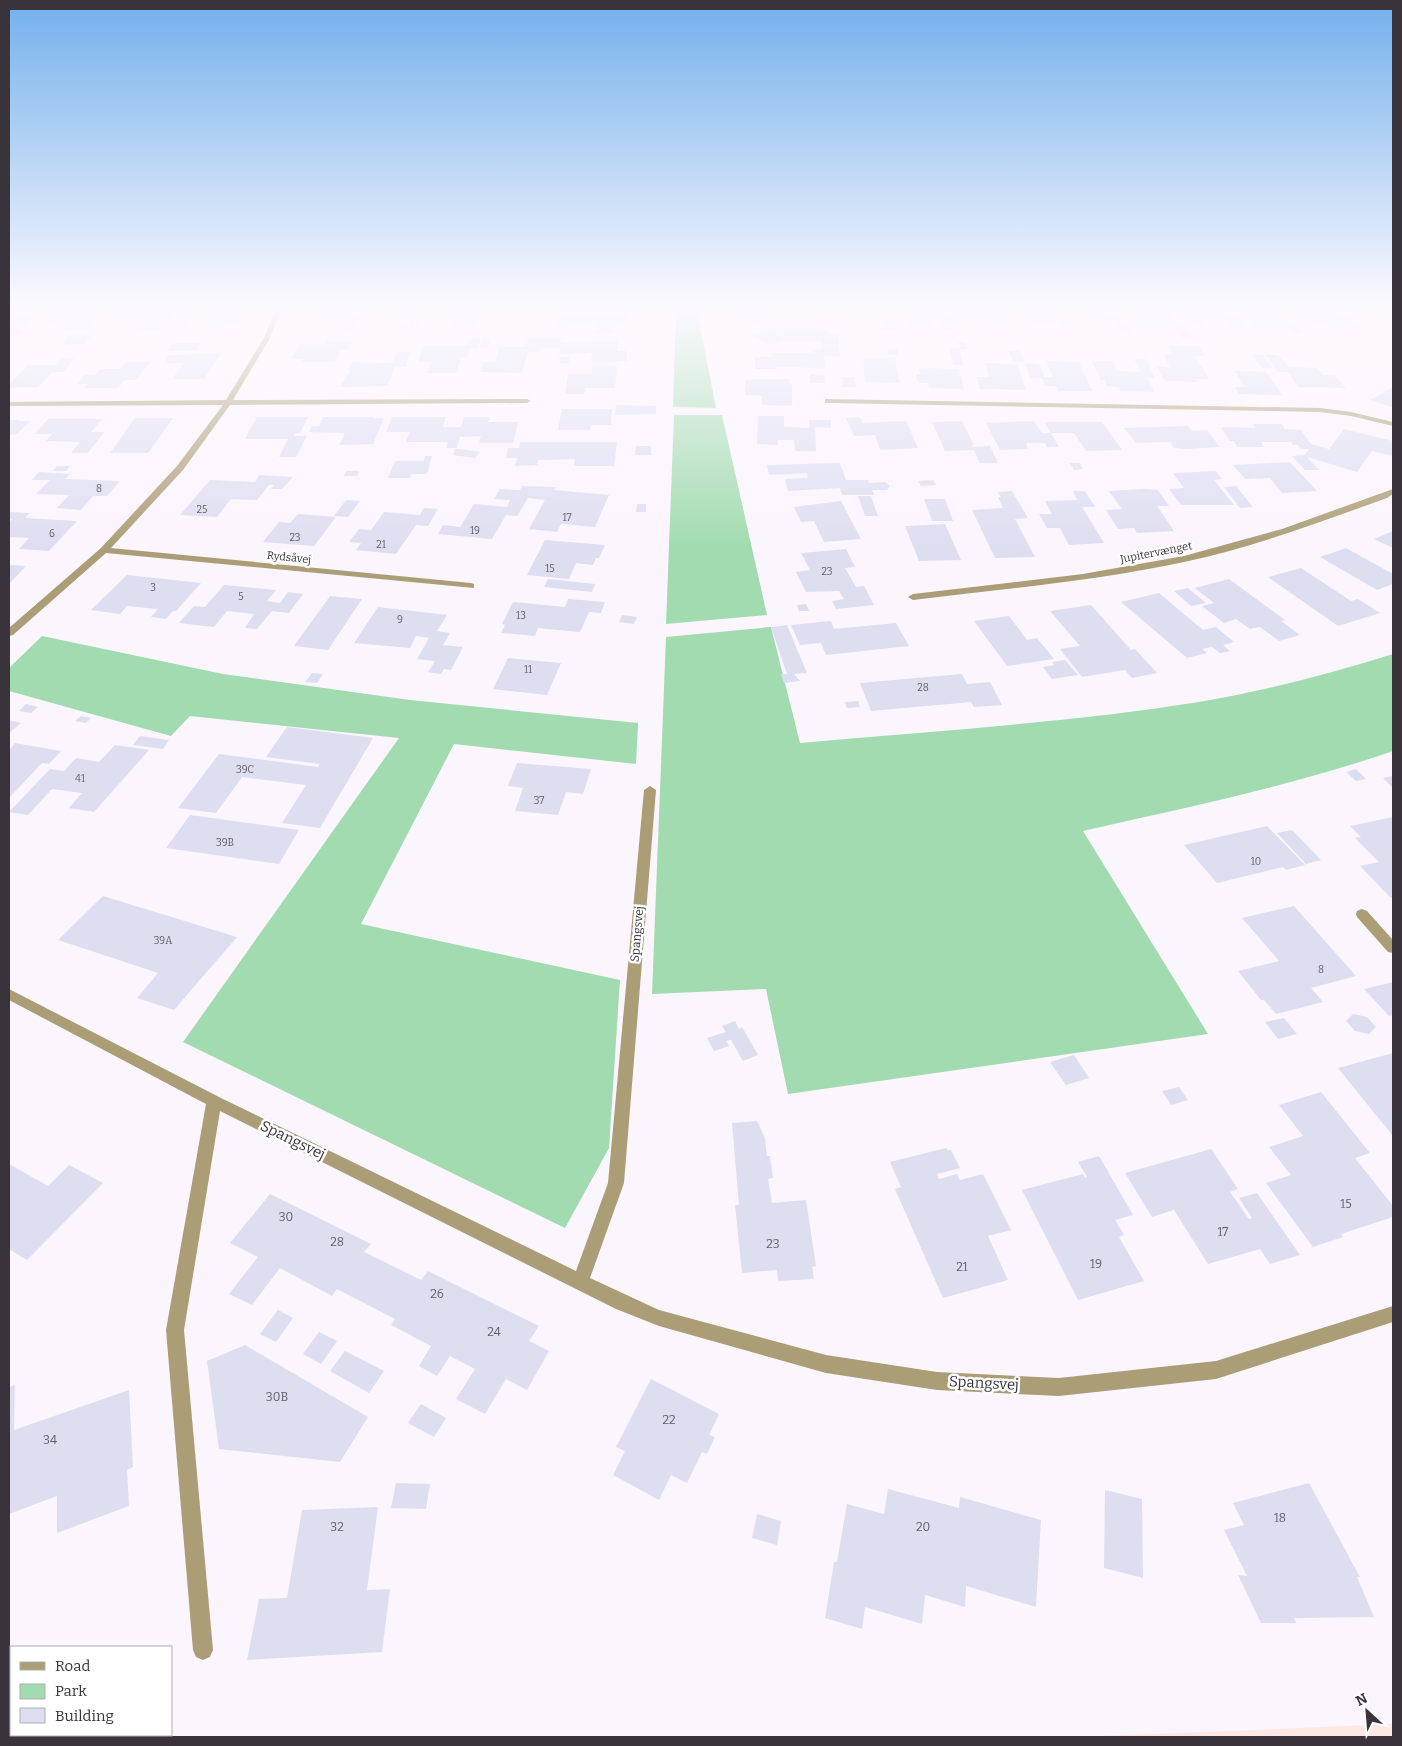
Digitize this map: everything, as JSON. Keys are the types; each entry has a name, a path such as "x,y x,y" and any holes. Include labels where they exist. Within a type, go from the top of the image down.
{"street":[{"path":"9,633 104,550 180,468 237,387"},
{"path":"828,401 1320,410 1351,414 1393,424"},
{"path":"9,404 527,402"},
{"name":"Jupitervænget","path":"913,596 1090,576 1185,559 1289,531 1393,491"},
{"name":"Rydsåvej","path":"104,550 472,586"},
{"name":"Spangsvej","path":"580,1282 616,1183 650,790"},
{"path":"1362,914 1393,948"},
{"name":"Spangsvej","path":"9,994 214,1101 622,1303 659,1318 826,1364 938,1381 1059,1387 1216,1370 1393,1314"},
{"path":"203,1650 175,1330 214,1101"}],"shaded area":[{"path":"1393,1724 1393,1737 1073,1737 1205,1732"}],"green space":[{"path":"674,387 712,387 716,408 673,407"},
{"path":"674,415 722,415 767,615 666,624"},
{"path":"771,627 800,743 1100,716 1199,702 1297,681 1393,654 1393,751 1317,775 1083,831 1208,1034 788,1094 766,989 652,994 666,637"},
{"path":"42,636 223,674 410,700 638,723 636,764 454,744 361,924 620,980 609,1148 565,1228 183,1042 399,738 190,716 171,736 9,691 9,668"}],"building":[{"path":"85,387 118,387 118,388"},
{"path":"566,387 615,387 585,388 584,394 565,394"},
{"path":"745,387 792,387 792,406 762,405 762,396 745,395"},
{"path":"964,387 964,389 929,388"},
{"path":"980,387 1025,387 1026,390"},
{"path":"1057,387 1090,387 1092,391 1058,391"},
{"path":"1119,387 1152,387 1155,392 1121,391"},
{"path":"1235,387 1277,387 1282,395 1239,394"},
{"path":"1392,387 1393,387 1393,406 1370,400"},
{"path":"616,405 656,406 656,414 615,415"},
{"path":"562,409 612,409 611,425 591,425 590,430 558,430"},
{"path":"758,416 784,416 784,427 809,428 809,420 831,420 831,428 815,427 816,451 795,451 794,440 778,440 778,445 757,444"},
{"path":"257,417 308,417 300,433 296,433 294,436 307,436 296,457 279,457 288,439 245,439"},
{"path":"323,417 384,418 373,444 339,445 345,433 309,432 312,426 319,426"},
{"path":"392,417 446,417 443,427 461,427 464,417 490,417 488,422 518,422 513,443 479,443 481,436 460,437 457,448 446,448 448,442 406,442 410,432 386,432"},
{"path":"860,417 862,423 906,421 918,448 880,450 875,435 854,436 846,418"},
{"path":"135,418 173,418 148,453 110,453"},
{"path":"48,419 102,419 91,432 104,432 88,453 71,453 80,442 46,441 52,434 35,434"},
{"path":"9,420 30,421 17,434 9,435"},
{"path":"962,421 974,445 972,445 973,447 990,446 998,463 980,463 974,450 945,451 932,422"},
{"path":"1034,421 1042,433 1051,433 1059,447 1047,447 1045,443 1026,443 1028,449 1000,450 986,423"},
{"path":"1044,422 1102,422 1122,450 1086,451 1074,433 1051,433"},
{"path":"1253,424 1282,424 1285,429 1301,430 1311,444 1329,449 1344,429 1393,441 1393,456 1372,451 1357,472 1307,457 1319,470 1305,470 1292,456 1305,455 1309,449 1301,449 1298,445 1293,445 1291,442 1261,442 1264,447 1237,447 1234,441 1230,441 1221,427 1255,428"},
{"path":"1188,426 1192,431 1207,430 1220,447 1186,449 1174,448 1170,442 1136,443 1124,428"},
{"path":"520,442 617,442 614,466 574,466 575,459 538,460 537,465 515,466 517,458 506,458 508,448 519,448"},
{"path":"636,446 651,446 651,455 635,455"},
{"path":"455,449 480,452 475,458 453,455"},
{"path":"425,456 432,456 427,474 411,474 410,478 388,478 395,461 424,461"},
{"path":"1290,462 1317,491 1282,493 1270,478 1245,479 1233,465"},
{"path":"840,463 846,480 868,480 869,483 885,482 890,486 887,490 872,490 874,495 842,495 840,488 788,491 785,479 808,478 807,473 769,475 767,465"},
{"path":"1070,463 1079,463 1083,469 1074,470"},
{"path":"57,466 70,466 66,471 53,471"},
{"path":"346,471 359,471 357,476 344,476"},
{"path":"1216,471 1222,479 1214,480 1234,505 1181,505 1169,489 1184,488 1173,473"},
{"path":"39,472 70,474 65,479 120,481 107,496 93,496 81,510 57,508 69,495 36,494 50,480 32,480"},
{"path":"259,475 293,477 282,489 271,489 274,485 269,485 257,500 231,499 217,517 180,515 210,480 255,482"},
{"path":"933,480 936,485 921,486 918,481"},
{"path":"522,486 556,487 554,490 609,495 595,527 561,524 557,532 529,529 545,500 528,498 517,516 506,515 492,539 438,534 443,525 460,527 474,504 507,507 510,500 494,499 500,489 520,490"},
{"path":"1236,486 1253,507 1240,508 1224,487"},
{"path":"1158,490 1169,506 1157,506 1174,531 1137,533 1134,528 1118,529 1106,510 1122,509 1109,491"},
{"path":"1012,491 1028,518 1015,519 1035,557 995,558 972,510 1003,508 998,492"},
{"path":"1073,491 1085,491 1095,507 1082,507 1104,543 1069,545 1060,528 1047,528 1039,514 1052,514 1045,501 1077,500"},
{"path":"858,496 871,496 878,516 865,516"},
{"path":"924,499 945,499 953,521 932,521"},
{"path":"346,500 360,501 348,517 334,516"},
{"path":"841,501 861,539 824,542 814,521 801,522 794,507"},
{"path":"637,504 646,504 646,512 636,512"},
{"path":"424,508 438,509 428,526 416,525 396,554 356,550 361,543 349,542 359,529 371,530 384,512 420,515"},
{"path":"9,512 30,513 25,518 77,521 49,551 19,549 29,538 9,537 9,523 12,519 9,519"},
{"path":"298,514 336,517 314,546 263,542 279,522 290,523"},
{"path":"945,524 961,560 919,561 905,526"},
{"path":"1393,531 1393,548 1374,539"},
{"path":"545,540 605,545 599,558 596,558 593,565 576,563 569,579 527,575"},
{"path":"1346,548 1393,574 1393,584 1377,590 1320,557"},
{"path":"846,549 855,567 845,568 856,587 864,586 874,605 836,609 832,601 844,599 839,591 806,592 796,572 810,570 801,553"},
{"path":"9,565 26,566 9,584"},
{"path":"1301,568 1351,601 1358,599 1380,613 1338,626 1268,577"},
{"path":"127,575 201,583 176,611 173,611 166,619 151,617 158,609 127,606 120,614 91,610"},
{"path":"548,579 595,584 592,592 544,587"},
{"path":"1229,579 1285,620 1281,621 1300,635 1279,641 1260,627 1250,629 1236,619 1224,623 1202,606 1214,603 1195,588"},
{"path":"224,585 276,590 267,601 280,603 288,592 303,594 289,613 272,611 257,629 245,628 254,614 227,611 214,627 179,623 194,606 205,607"},
{"path":"1188,588 1206,603 1191,606 1174,591"},
{"path":"1159,593 1203,630 1216,627 1234,642 1223,645 1230,651 1220,653 1212,647 1202,649 1207,653 1187,658 1121,602"},
{"path":"330,596 362,599 328,650 294,646"},
{"path":"568,599 605,602 601,613 589,612 580,632 538,628 535,636 501,633 505,625 502,624 513,602 565,607"},
{"path":"806,604 809,611 799,611 797,605"},
{"path":"1091,605 1131,650 1135,649 1157,673 1132,678 1125,670 1082,677 1060,649 1080,646 1050,611"},
{"path":"378,607 447,615 437,631 450,633 443,645 463,647 451,670 444,669 441,674 428,672 435,661 417,659 429,638 416,636 410,648 354,643"},
{"path":"622,615 637,617 634,624 619,622"},
{"path":"1009,616 1027,640 1037,638 1054,659 1007,666 974,621"},
{"path":"831,621 834,629 896,623 909,646 826,655 821,643 800,645 791,625"},
{"path":"787,625 807,673 794,674 800,681 784,683 781,674 787,674 771,627"},
{"path":"508,658 561,663 547,695 493,689"},
{"path":"1065,660 1078,675 1052,679 1043,667 1054,665 1052,662"},
{"path":"312,673 323,674 317,683 305,682"},
{"path":"962,674 967,684 990,682 1002,705 974,707 971,702 871,711 860,683"},
{"path":"858,701 860,707 847,708 845,702"},
{"path":"26,704 38,707 31,713 19,711"},
{"path":"81,716 91,718 86,723 75,721"},
{"path":"9,720 21,723 9,733"},
{"path":"287,727 373,738 320,828 282,823 306,785 242,777 216,813 178,808 219,754 318,767 320,764 266,757"},
{"path":"140,736 169,740 163,749 133,745"},
{"path":"15,743 61,751 49,764 42,763 9,798 9,750"},
{"path":"115,745 149,750 94,812 69,808 82,793 52,789 28,815 9,812 50,769 64,771 76,758 99,762"},
{"path":"517,763 591,769 583,794 566,792 558,815 515,811 523,788 508,786"},
{"path":"1356,769 1366,779 1356,781 1346,772"},
{"path":"1393,776 1393,788 1383,778"},
{"path":"190,815 299,830 279,864 166,848"},
{"path":"1393,817 1393,897 1391,898 1360,866 1379,862 1355,838 1361,837 1350,826"},
{"path":"1267,826 1305,865 1286,870 1283,867 1217,883 1184,845"},
{"path":"1292,830 1321,860 1306,864 1277,833"},
{"path":"103,896 237,937 174,1010 137,998 158,973 58,940"},
{"path":"1294,906 1356,976 1311,988 1323,1002 1276,1014 1264,1000 1261,1000 1238,971 1279,961 1242,918"},
{"path":"1393,982 1393,1015 1389,1016 1364,989"},
{"path":"1353,1014 1367,1017 1376,1027 1369,1034 1355,1031 1346,1021"},
{"path":"1284,1018 1297,1034 1278,1039 1265,1022"},
{"path":"735,1021 739,1029 742,1027 758,1055 743,1061 731,1040 726,1041 729,1046 714,1051 707,1038 726,1032 722,1026"},
{"path":"1393,1053 1393,1136 1338,1068"},
{"path":"1074,1055 1089,1078 1066,1085 1050,1062"},
{"path":"1179,1087 1188,1100 1171,1105 1162,1091"},
{"path":"1321,1092 1370,1153 1355,1158 1393,1206 1393,1217 1341,1234 1343,1237 1313,1247 1266,1183 1291,1175 1269,1147 1303,1136 1279,1105"},
{"path":"757,1121 765,1138 767,1156 770,1156 773,1178 768,1179 772,1203 806,1200 816,1266 812,1267 814,1279 778,1281 777,1270 742,1273 735,1205 739,1205 732,1123"},
{"path":"946,1148 951,1150 960,1168 937,1174 939,1179 957,1174 960,1180 983,1174 1011,1230 988,1236 1008,1280 943,1298 895,1189 901,1187 890,1162"},
{"path":"1211,1149 1238,1189 1230,1192 1249,1219 1252,1218 1239,1198 1257,1193 1300,1255 1270,1264 1260,1249 1208,1264 1174,1210 1152,1217 1125,1173"},
{"path":"1099,1156 1133,1215 1115,1220 1124,1235 1119,1237 1144,1281 1078,1300 1022,1190 1083,1174 1085,1178 1087,1177 1078,1162"},
{"path":"9,1164 48,1186 69,1165 103,1183 27,1260 9,1249"},
{"path":"270,1194 371,1244 364,1252 421,1280 428,1271 539,1326 529,1341 549,1351 527,1390 506,1379 485,1414 456,1399 475,1369 450,1356 437,1376 419,1366 431,1346 391,1325 395,1319 337,1289 332,1296 280,1268 252,1305 229,1294 258,1257 230,1243"},
{"path":"278,1310 293,1318 276,1342 260,1334"},
{"path":"319,1332 337,1341 321,1364 303,1354"},
{"path":"245,1345 368,1417 340,1462 219,1449 207,1361"},
{"path":"345,1351 384,1371 369,1393 330,1371"},
{"path":"651,1379 719,1414 709,1435 715,1437 707,1454 702,1452 687,1483 671,1475 659,1500 613,1475 625,1451 616,1447"},
{"path":"15,1385 14,1430 129,1390 133,1467 127,1470 129,1506 57,1533 57,1496 9,1514 9,1387"},
{"path":"421,1404 446,1418 434,1437 408,1423"},
{"path":"396,1483 430,1484 426,1509 391,1508"},
{"path":"1309,1483 1360,1577 1357,1577 1374,1617 1294,1618 1296,1623 1261,1623 1238,1575 1247,1576 1224,1530 1244,1525 1233,1503"},
{"path":"888,1489 959,1508 960,1497 1041,1520 1036,1607 966,1586 965,1607 925,1595 922,1624 865,1607 862,1629 825,1618 834,1562 837,1562 847,1504 884,1514"},
{"path":"1105,1490 1142,1499 1143,1578 1104,1568"},
{"path":"378,1507 367,1590 390,1589 382,1652 247,1660 259,1599 287,1598 302,1510"},
{"path":"757,1514 781,1521 777,1545 752,1538"}]}
